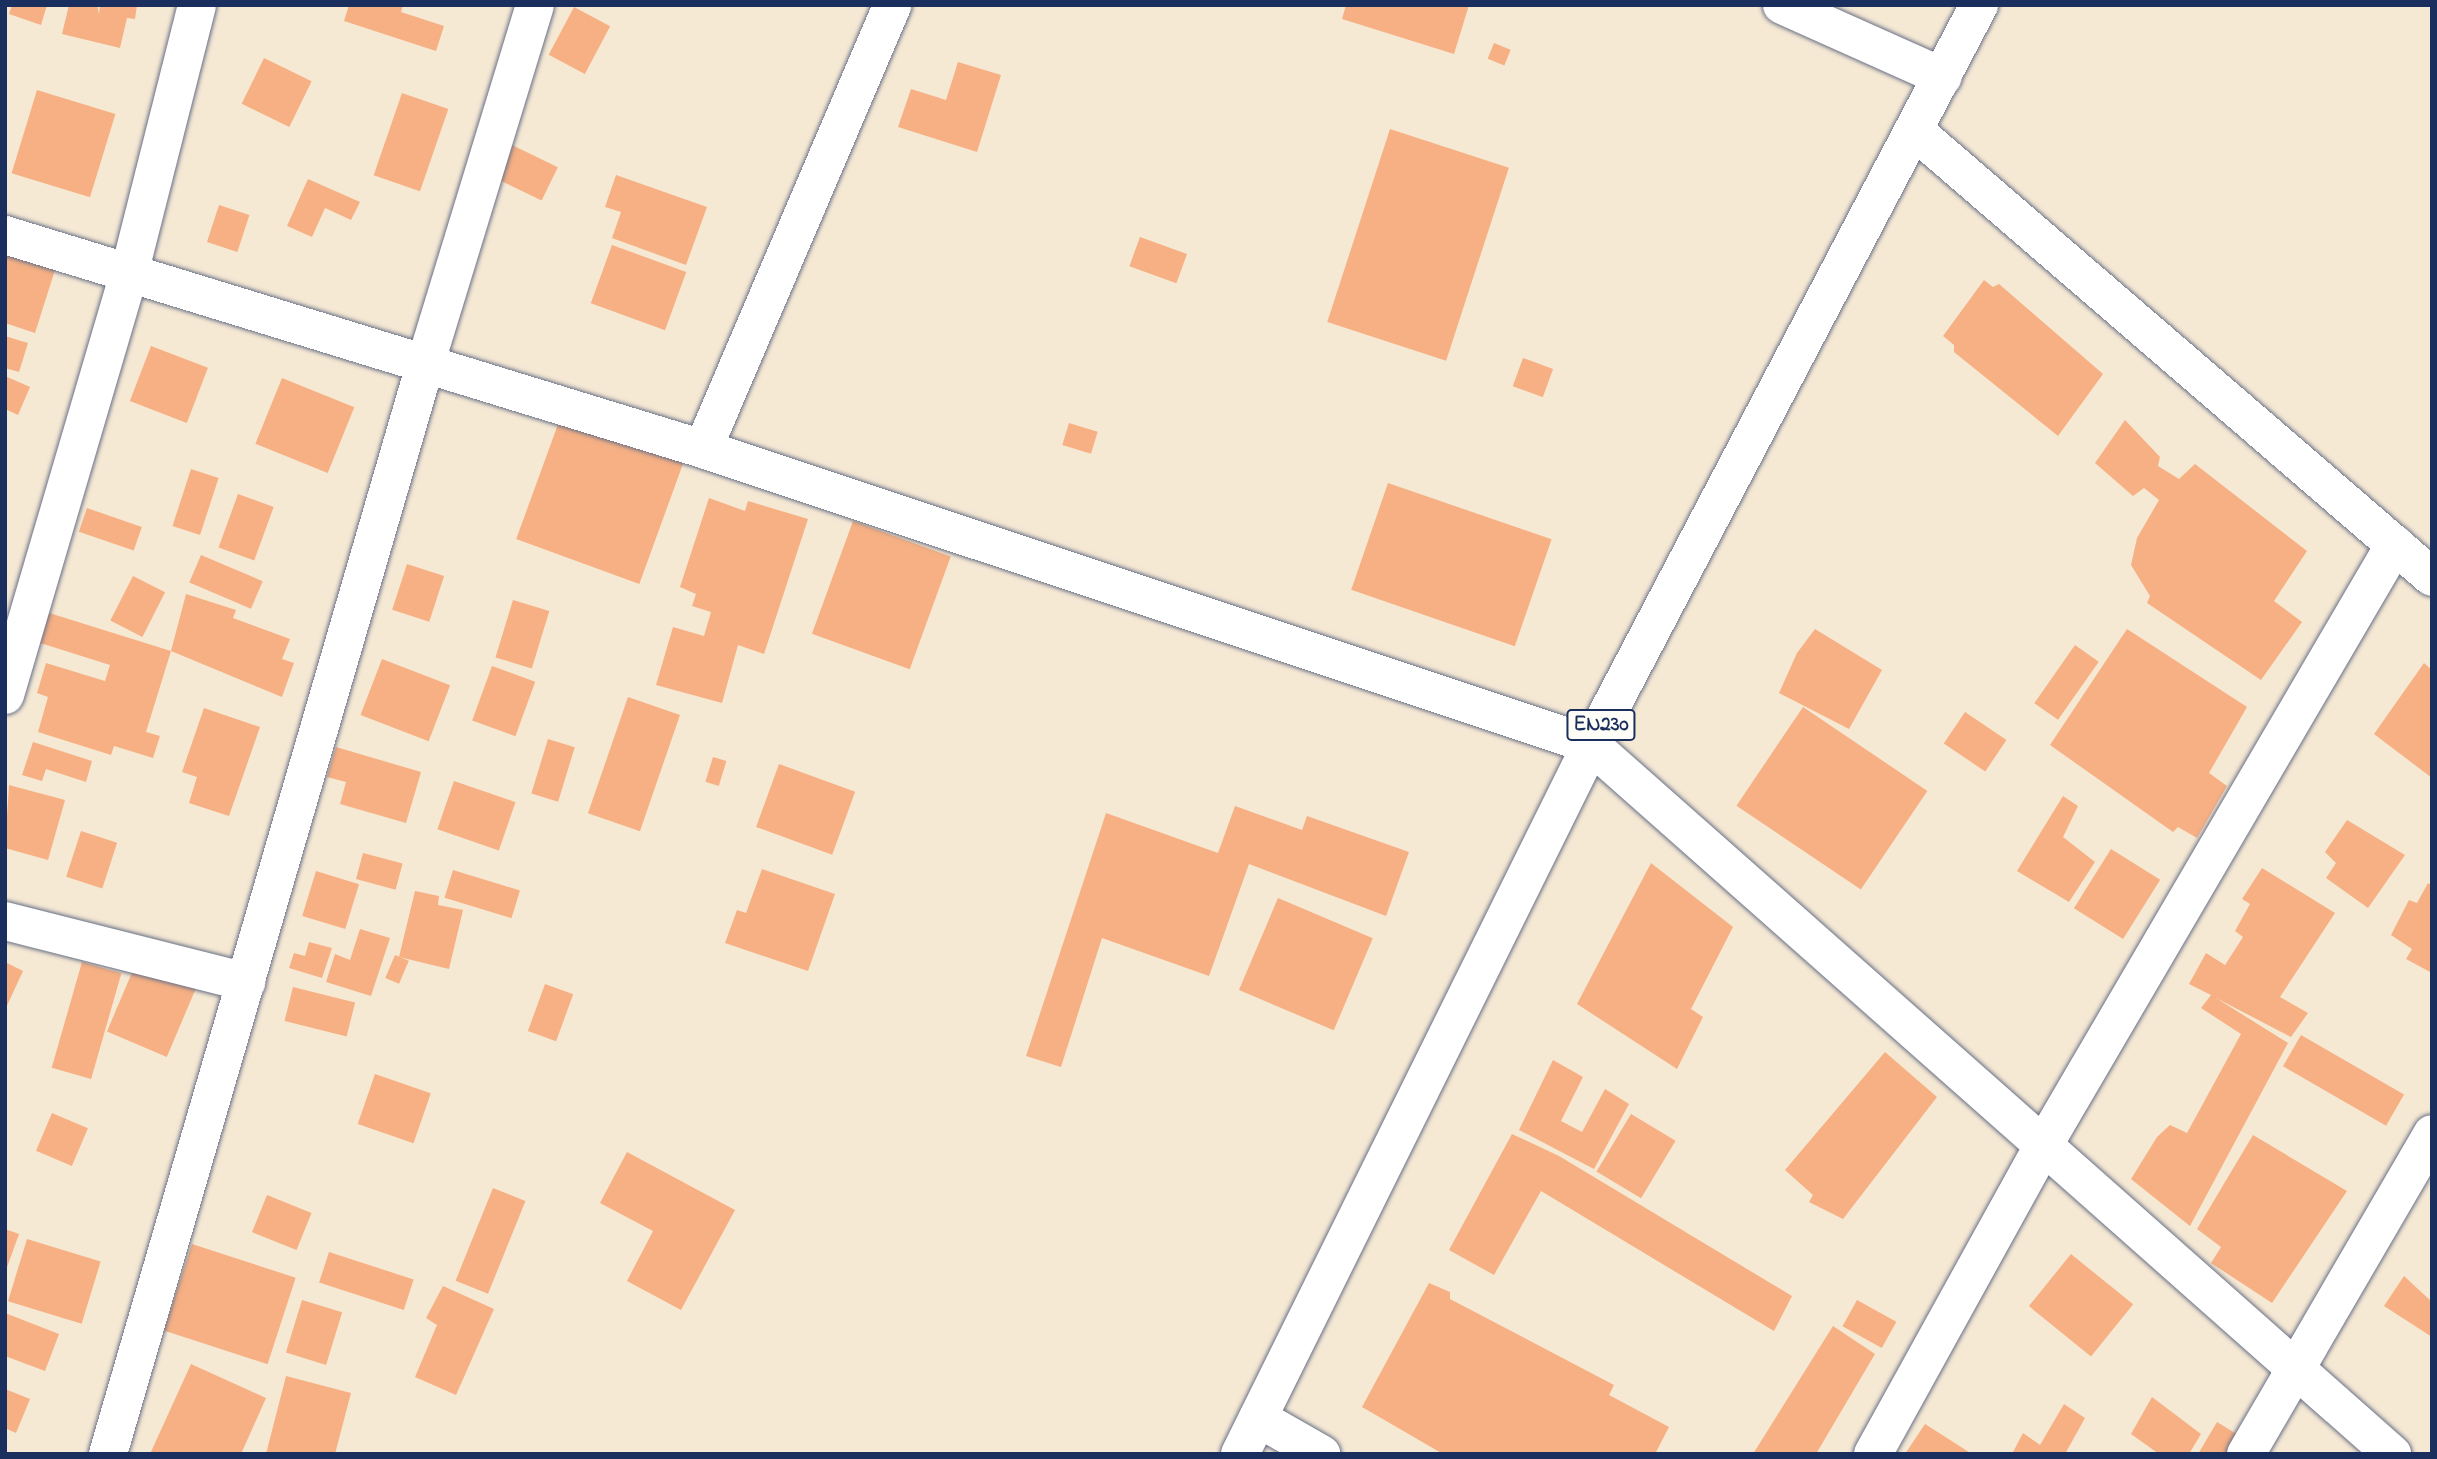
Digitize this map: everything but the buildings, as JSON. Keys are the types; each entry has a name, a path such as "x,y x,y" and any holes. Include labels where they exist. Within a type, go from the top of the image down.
{"street":[{"path":"5,695 129,274 197,5"},
{"path":"108,1454 425,365 535,5"},
{"path":"703,449 892,5"},
{"path":"1782,5 1943,77"},
{"name":"EN230","path":"1240,1454 1591,745 1916,132 1979,5"},
{"path":"1916,132 2432,577"},
{"path":"5,235 703,449 1591,745 2392,1454"},
{"path":"1873,1454 2043,1146 2395,544"},
{"path":"5,921 246,982"},
{"path":"2246,1454 2432,1134"},
{"path":"1258,1418 1321,1454"}]}
